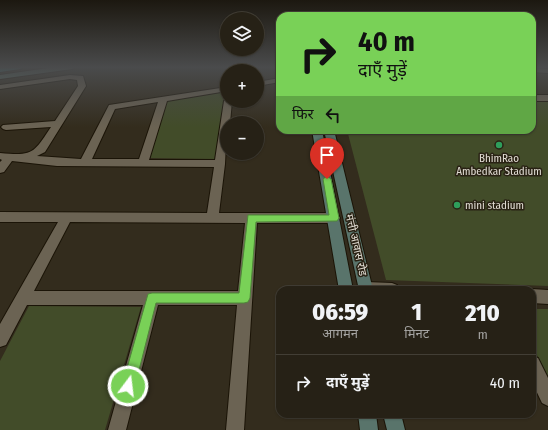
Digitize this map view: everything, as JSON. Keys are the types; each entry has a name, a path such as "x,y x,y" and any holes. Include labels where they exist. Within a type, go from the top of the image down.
{"street":[{"path":"26,158 41,150 81,87"},
{"path":"85,162 112,107 220,90"},
{"path":"536,98 548,98"},
{"path":"143,163 163,99"},
{"path":"212,218 227,108"},
{"path":"6,127 58,124"},
{"path":"324,134 334,218 345,286"},
{"name":"मंत्ती आवास रोड","path":"324,134 365,286"},
{"path":"0,169 4,157 57,162 220,164"},
{"path":"0,217 334,218"},
{"path":"0,339 67,217"},
{"path":"235,430 251,218"},
{"path":"536,296 548,297"},
{"path":"22,298 244,298"},
{"path":"116,430 152,298"},
{"path":"536,372 548,397"},
{"path":"367,418 369,430"},
{"path":"393,418 396,430"}],"green space":[{"path":"220,93 220,108 223,108 221,116 220,116 215,159 150,158 167,101"},
{"name":"mini stadium","path":"536,101 548,102 548,286 386,280 348,134 536,134"},
{"path":"29,306 141,307 105,430 0,430 0,361"},
{"path":"536,309 548,309 548,378 536,353"}],"place":[{"name":"BhimRao Ambedkar Stadium","path":"499,145"},
{"name":"mini stadium","path":"457,205"}],"route":[{"path":"128,386 152,298 244,298 251,218 334,218 327,179"}]}
